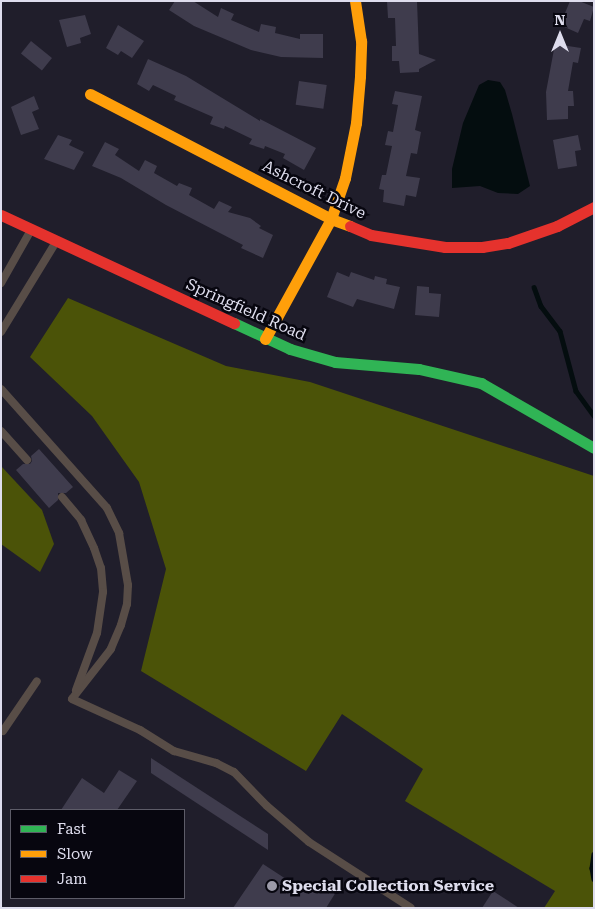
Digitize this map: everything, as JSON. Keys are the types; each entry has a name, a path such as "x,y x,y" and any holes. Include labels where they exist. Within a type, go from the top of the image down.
{"street":[{"path":"265,339 330,219 345,178 356,123 361,42 355,1"},
{"name":"Ashcroft Drive","path":"90,94 330,219 371,235 445,246 482,248 508,243 557,226 594,207"},
{"name":"Springfield Road","path":"1,215 265,339 335,362 419,369 462,377 518,402 570,436 594,448"}],"lane":[{"path":"1,283 32,228"},
{"path":"1,332 57,240"},
{"path":"1,389 107,508 119,533 128,585 127,604 110,649 72,699"},
{"path":"1,431 27,460"},
{"path":"62,497 81,520 94,548 101,568 103,592 97,634 72,699"},
{"path":"3,731 37,681"},
{"path":"72,699 140,730 174,751 216,763 234,772 267,806 309,842 411,908"}],"green space":[{"path":"68,298 226,366 310,382 594,476 594,908 544,908 555,891 405,801 423,769 342,714 306,771 141,671 166,569 139,482 92,416 30,357"},
{"path":"1,466 42,510 54,544 40,572 1,544"}],"shaded area":[{"path":"488,80 500,82 505,90 512,114 530,186 518,194 498,193 480,186 452,188 452,169 463,123 479,85"}],"building":[{"path":"175,1 193,1 218,17 221,8 234,14 231,20 259,32 261,24 276,27 275,33 300,39 300,34 323,34 323,58 281,57 251,50 194,26 169,10"},
{"path":"387,1 417,1 419,54 436,60 419,69 419,72 400,73 399,61 392,61 392,46 396,46 395,18 388,18"},
{"path":"570,1 579,1 594,7 590,21 584,19 578,33 560,25"},
{"path":"85,15 91,34 80,38 81,43 67,47 59,20"},
{"path":"118,25 144,41 132,58 121,51 118,55 106,48"},
{"path":"31,41 52,58 42,70 21,53"},
{"path":"555,44 581,48 578,63 573,62 568,91 573,91 574,106 568,106 568,119 547,120 546,92"},
{"path":"148,59 186,76 260,121 260,119 316,148 304,170 283,158 285,154 265,146 264,149 249,144 252,139 225,126 224,129 210,124 213,117 174,100 176,96 153,85 149,91 137,84"},
{"path":"299,81 327,85 323,109 296,105"},
{"path":"395,91 422,96 415,130 421,132 417,154 411,153 406,176 420,178 416,197 406,195 404,206 383,202 384,190 379,189 382,175 386,175 392,146 385,145 388,131 393,132 398,105 392,104"},
{"path":"34,96 39,109 32,112 39,129 21,135 11,107"},
{"path":"58,135 72,140 69,145 84,152 74,170 44,159"},
{"path":"578,135 581,150 575,151 577,166 558,169 553,140"},
{"path":"105,142 119,149 115,155 139,171 145,160 157,166 154,173 177,186 179,183 192,188 189,195 214,209 219,201 232,207 228,212 250,218 261,226 259,228 273,235 263,258 241,248 243,245 166,205 121,178 92,166"},
{"path":"337,272 349,277 351,272 374,280 375,276 387,279 386,284 400,287 394,309 357,299 353,307 327,297"},
{"path":"417,286 429,287 429,293 441,294 439,317 415,315"},
{"path":"39,449 73,487 66,493 58,493 58,500 49,508 16,470 23,464 30,464 32,461 31,456"},
{"path":"151,758 268,834 268,850 151,773"},
{"path":"119,770 137,781 118,809 62,809 82,778 104,793"},
{"name":"Special Collection Service","path":"263,864 309,894 317,880 336,892 326,908 233,908"},
{"path":"493,891 519,908 482,908"}],"waterway":[{"path":"534,287 541,306 560,331 576,391 594,416"},
{"path":"594,854 592,868 594,879"}],"traffic: fast":[{"path":"234,323 290,349 335,362 419,369 481,383 594,448"}],"traffic: slow":[{"path":"265,339 331,219 345,178 356,123 360,76 361,41 355,1"},
{"path":"90,94 331,219 350,226"}],"traffic: jam":[{"path":"350,226 371,235 445,247 482,247 508,243 557,226 594,207"},
{"path":"1,215 234,323"}],"place":[{"name":"Special Collection Service","path":"272,886"}]}
